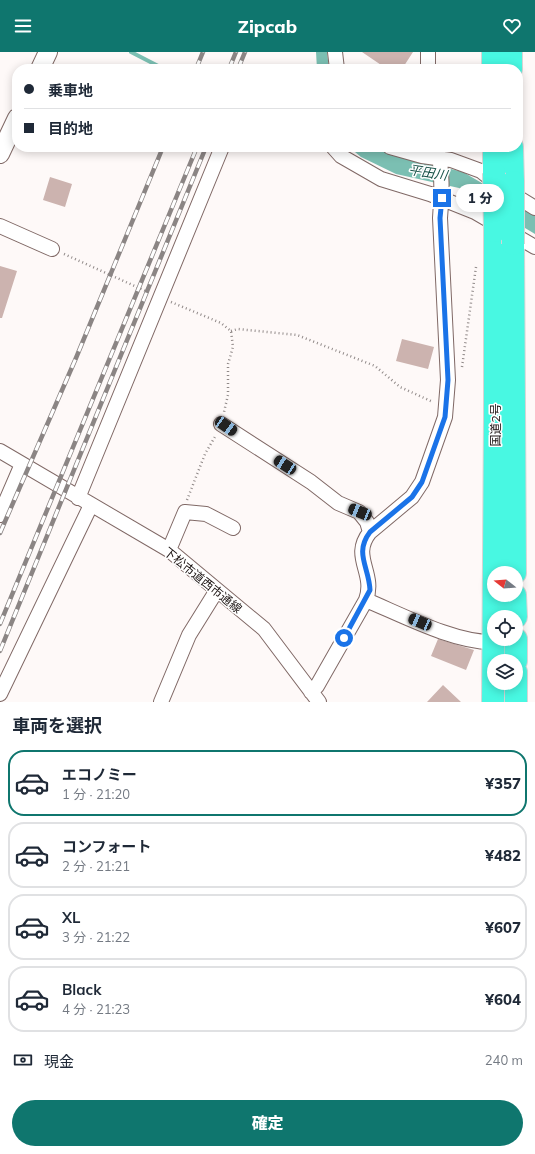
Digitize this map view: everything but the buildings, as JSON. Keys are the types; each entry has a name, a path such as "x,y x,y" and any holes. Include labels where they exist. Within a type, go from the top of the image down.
{"highway":[{"path":"492,52 493,64"},
{"path":"511,52 511,64"},
{"name":"国道2号","path":"496,152 504,177 513,244 515,566"},
{"name":"国道2号","path":"493,610 495,231 504,177 511,152"},
{"name":"国道2号","path":"493,646 493,702"},
{"path":"516,690 516,702"}],"street":[{"path":"42,64 48,52"},
{"path":"335,52 336,64"},
{"path":"428,52 428,64"},
{"path":"0,154 12,129"},
{"path":"78,498 220,152"},
{"path":"337,152 341,156 381,179 442,195 475,212 535,247"},
{"path":"408,152 422,156 439,155 481,171 501,187 535,208"},
{"path":"315,697 317,686 366,600 370,590 361,553 365,539 370,532 412,497 422,482 445,417 448,380 440,218 442,195 439,155"},
{"path":"0,226 52,249"},
{"path":"221,424 311,482 338,503 360,512 367,522 370,532"},
{"name":"下松市道西市通線","path":"0,451 169,550 264,629 315,697"},
{"path":"0,515 22,464"},
{"path":"0,694 91,505"},
{"path":"169,550 185,512 206,514 233,528"},
{"path":"160,702 189,635 218,590"},
{"path":"366,600 433,628 478,642 487,642"}],"path":[{"path":"52,249 221,323 231,330 238,329 297,335 375,366 400,387 436,403 447,404"},
{"path":"461,372 475,282 476,266 495,262"},
{"path":"185,512 186,503 205,454 221,424 228,394 228,364 233,347 231,330"}],"water":[{"path":"316,52 327,52 328,64 317,64"},
{"name":"平田川","path":"355,152 388,152 463,172 535,214 535,234 459,188 396,174 361,157"}],"waterway":[{"path":"131,52 154,64"}],"railway":[{"path":"198,64 203,52"},
{"path":"231,64 236,52"},
{"path":"240,64 245,52"},
{"path":"0,533 76,358 161,152"},
{"path":"0,624 195,152"},
{"path":"0,651 204,152"}],"route":[{"path":"344,638 366,600 370,590 361,553 365,539 370,532 412,497 422,482 445,417 448,380 440,218 442,198"}]}
